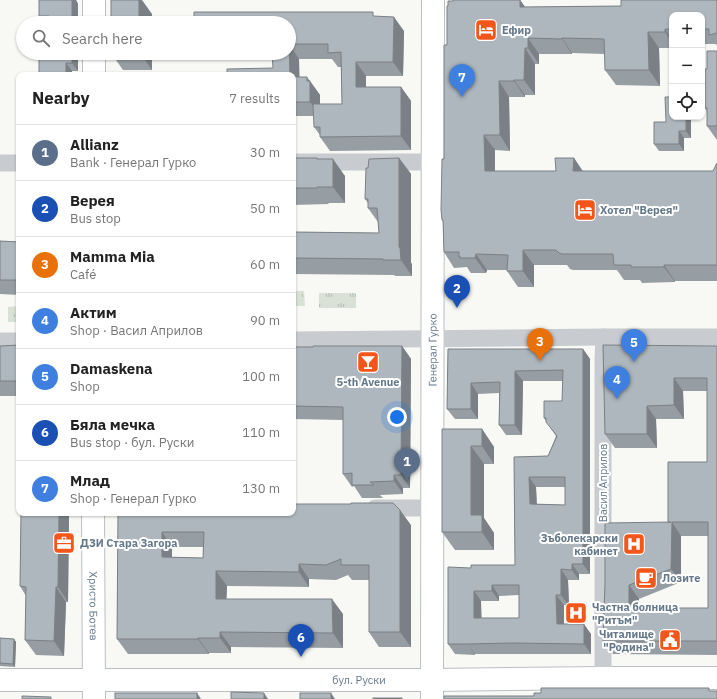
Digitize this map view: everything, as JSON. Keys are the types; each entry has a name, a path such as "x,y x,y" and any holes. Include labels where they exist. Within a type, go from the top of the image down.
{"street":[{"path":"94,0 94,16"},
{"name":"Генерал Гурко","path":"432,689 433,0"},
{"path":"94,60 94,72"},
{"path":"296,162 433,162"},
{"path":"0,163 16,163"},
{"name":"Васил Априлов","path":"603,678 604,337"},
{"path":"296,340 717,337"},
{"path":"0,341 16,341"},
{"path":"363,508 433,508"},
{"name":"Христо Ботев","path":"93,516 94,689"},
{"name":"бул. Руски","path":"0,680 94,689 432,689 603,678 717,678"}],"green space":[{"path":"296,291 304,291 305,306 296,306"},
{"path":"319,293 356,293 356,308 319,308"},
{"path":"16,306 16,322 8,322 8,307"}],"building":[{"path":"39,0 72,0 72,16 39,16"},
{"path":"111,0 139,0 139,16 111,16"},
{"path":"520,0 520,7 621,6 621,0 717,0 717,33 709,35 709,29 705,29 705,12 669,12 669,29 665,29 665,32 648,32 649,70 605,70 604,39 528,38 528,48 525,48 524,80 499,81 500,135 484,135 485,171 556,171 555,158 574,158 573,171 713,171 717,163 717,265 664,265 664,267 631,267 631,265 614,265 613,254 562,254 556,250 523,250 523,271 507,271 508,255 476,254 475,258 460,258 459,252 444,252 443,220 441,210 442,159 444,159 444,45 447,45 448,1"},
{"path":"194,12 373,12 373,16 394,17 393,62 356,62 356,87 401,87 401,136 320,137 320,127 314,127 313,104 342,104 341,52 328,53 328,44 296,44 296,16 194,16"},
{"path":"707,51 717,51 717,126 707,126 707,108 705,108 705,69 707,69"},
{"path":"39,60 72,60 72,63 66,63 66,72 39,72"},
{"path":"272,60 290,60 290,72 227,72 227,69 273,68"},
{"path":"296,77 307,77 307,81 310,81 310,102 296,102"},
{"path":"665,97 669,97 669,120 686,120 686,131 679,131 679,144 654,144 654,122 666,122"},
{"path":"296,158 333,159 333,187 296,188"},
{"path":"399,158 399,247 401,260 296,258 296,232 379,233 377,208 368,208 368,199 365,199 366,168 368,168 369,159"},
{"path":"0,241 16,242 16,280 0,280"},
{"path":"16,345 16,381 0,381 0,346"},
{"path":"603,345 717,346 717,641 603,641 605,523 671,522 668,522 668,462 707,462 707,378 674,378 674,405 647,406 647,434 605,434","holes":["672,522 708,522 708,608 629,608 629,585 671,569"]},
{"path":"402,346 401,475 394,475 394,481 370,482 374,485 352,485 352,473 343,474 343,407 296,406 296,347"},
{"path":"448,349 583,349 583,564 572,564 572,570 561,569 561,595 556,595 557,624 584,624 584,644 448,644 448,567 471,568 471,565 515,565 514,457 548,456 557,436 546,422 546,418 544,418 544,401 562,401 563,370 515,371 515,425 499,425 500,382 471,383 471,409 447,409","holes":["529,477 565,477 565,505 530,504","492,585 519,585 519,618 474,618 474,591 492,591"]},
{"path":"442,429 482,429 482,446 471,446 471,515 482,515 482,532 442,532"},
{"path":"393,503 400,510 400,632 369,632 369,565 341,565 341,559 326,565 299,564 299,572 216,571 216,599 332,599 333,633 220,632 220,638 117,639 118,516 296,516 296,504","holes":["162,532 204,532 203,558 162,557"]},
{"path":"21,516 59,516 58,587 56,587 54,641 25,640 26,587 20,586"},
{"path":"0,638 14,639 13,664 0,663"},
{"path":"541,688 709,688 709,691 717,691 717,699 444,699 444,696 534,696 534,693 541,693"},
{"path":"231,692 264,693 264,699 231,699"},
{"path":"115,693 197,693 197,699 115,699"},
{"path":"300,693 331,693 331,699 300,699"},
{"path":"22,696 51,697 51,699 22,699"},
{"path":"402,698 402,699 373,699"}],"place":[{"name":"Ефир","path":"486,30"},
{"name":"Млад","path":"462,97"},
{"name":"Хотел \"Верея\"","path":"585,210"},
{"name":"Верея","path":"457,308"},
{"name":"Mamma Mia","path":"540,361"},
{"name":"5-th Avenue","path":"368,362"},
{"name":"Damaskena","path":"634,362"},
{"name":"Актим","path":"617,399"},
{"name":"Allianz","path":"407,481"},
{"name":"ДЗИ Стара Загора","path":"64,543"},
{"name":"Зъболекарски кабинет","path":"634,544"},
{"name":"Лозите","path":"646,578"},
{"name":"Частна болница \"Ритъм\"","path":"576,613"},
{"name":"Читалище \"Родина\"","path":"670,640"},
{"name":"Бяла мечка","path":"301,657"}]}
